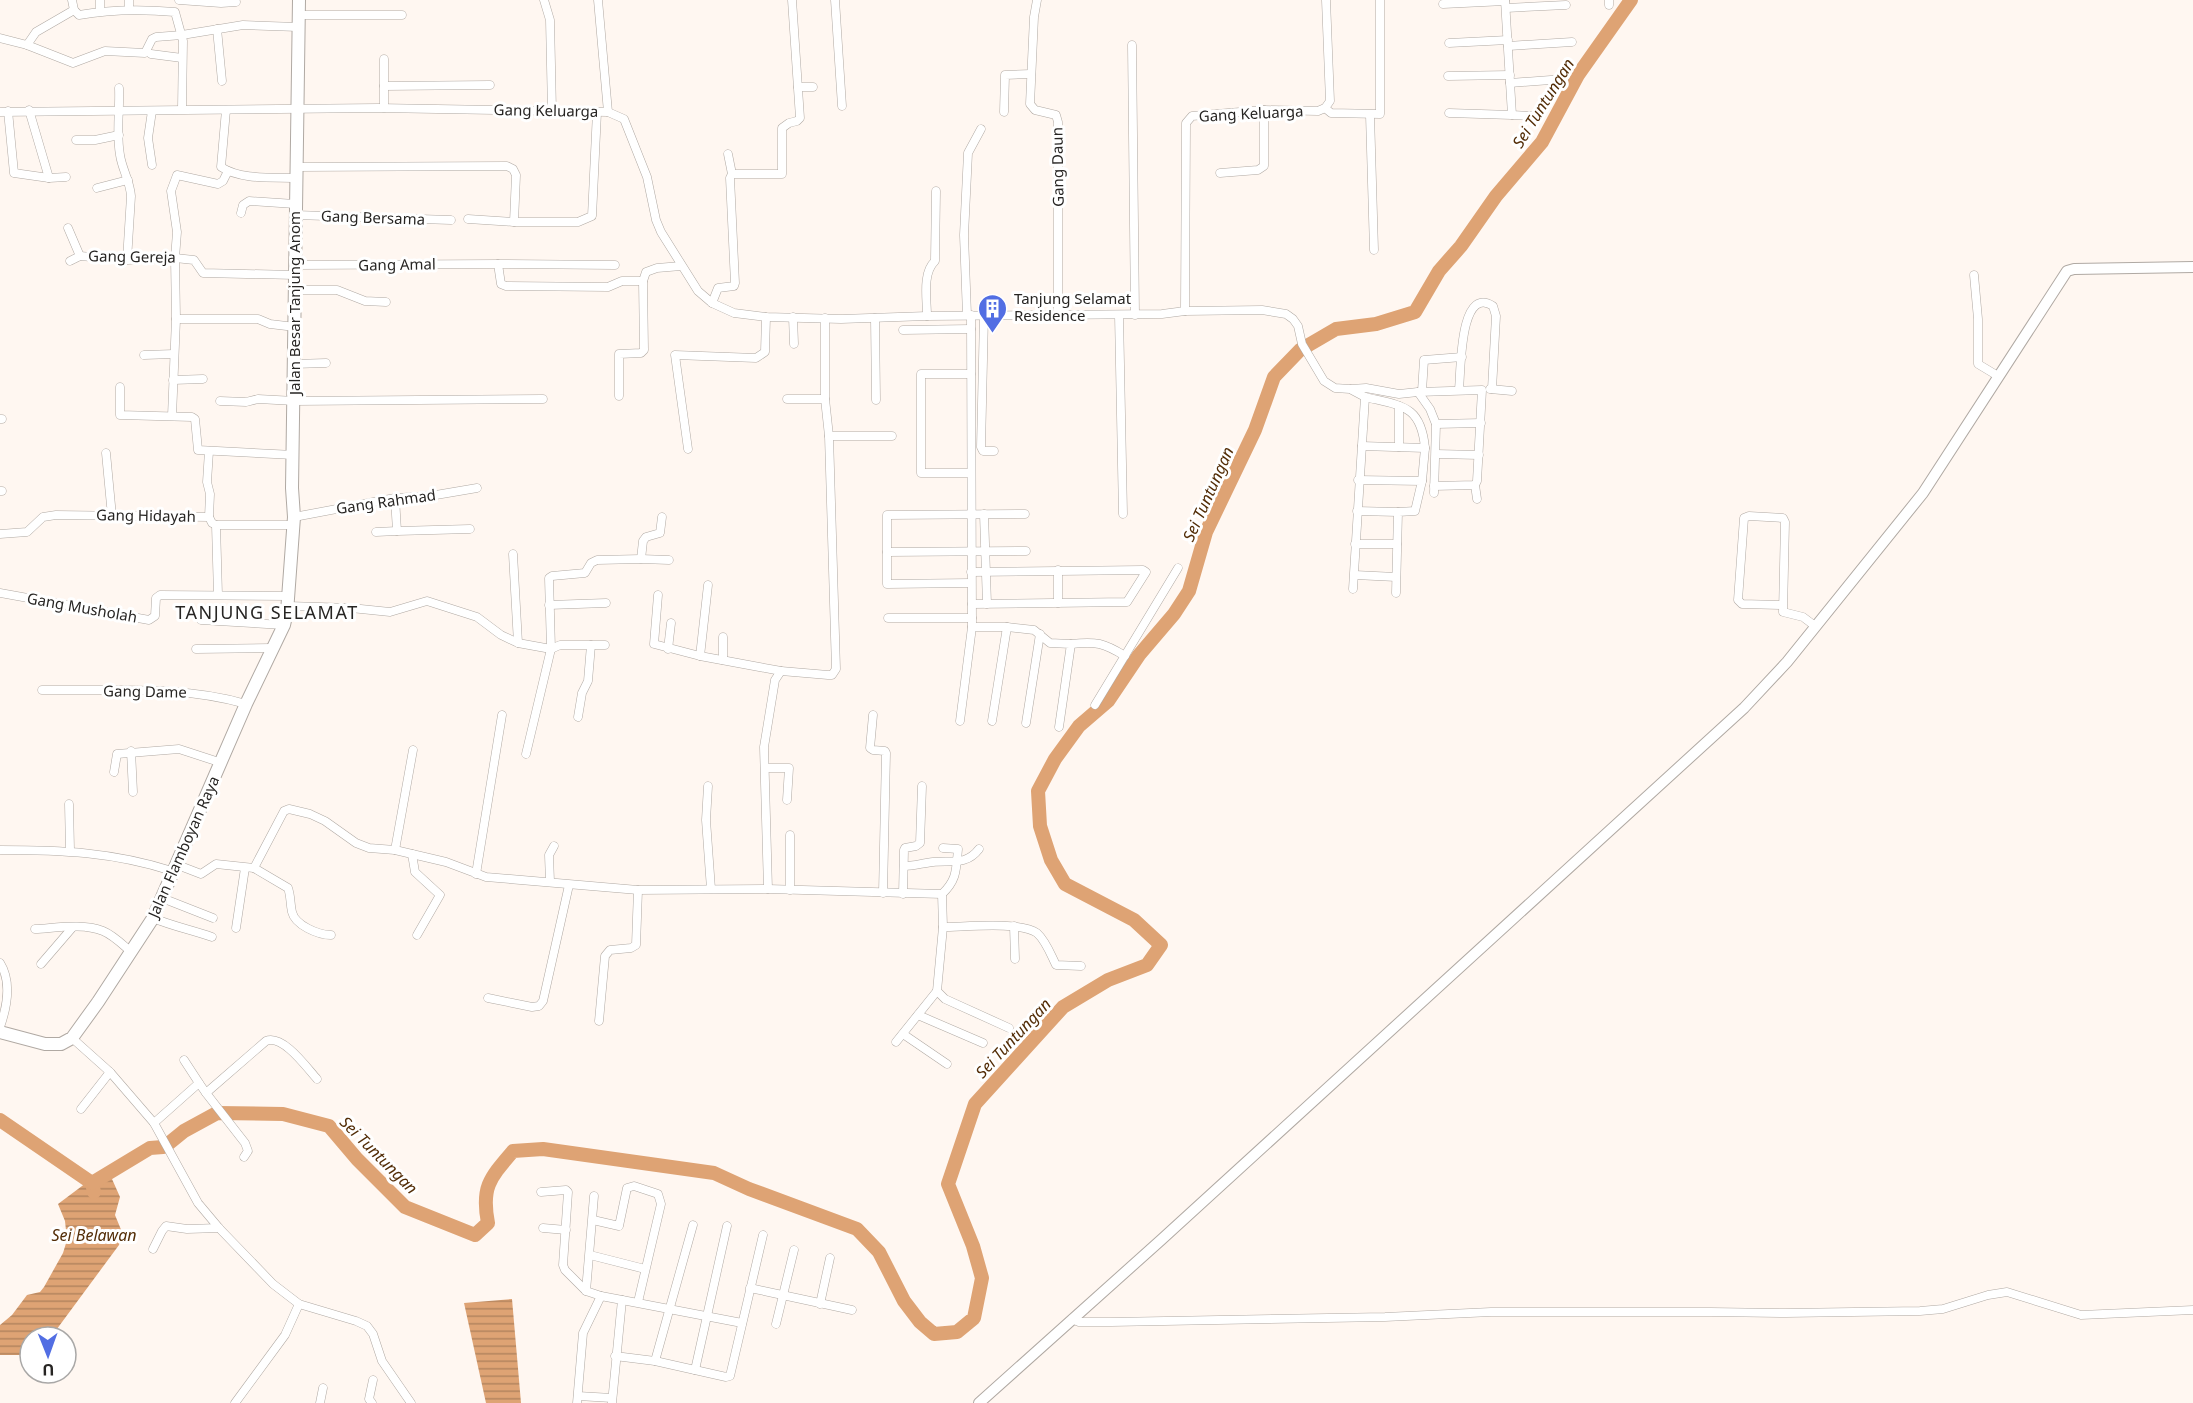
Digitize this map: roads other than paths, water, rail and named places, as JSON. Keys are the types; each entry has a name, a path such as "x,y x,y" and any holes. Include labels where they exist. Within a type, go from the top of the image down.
{"main road":[{"name":"Jalan Besar Tanjung Anom","path":"288,601 294,521 292,489 299,0"},
{"path":"979,1403 1744,708 1787,662 1930,484 1996,375 2068,270 2193,267"},
{"name":"Jalan Flamboyan Raya","path":"72,1038 153,918 246,704 284,625 288,601"},
{"path":"0,1032 45,1044 62,1044 72,1038"}],"street":[{"path":"72,0 77,15 129,9 175,12"},
{"path":"99,0 100,11"},
{"path":"129,0 129,9"},
{"path":"182,109 182,35 175,12 179,0 236,2"},
{"path":"544,0 550,20 552,111"},
{"path":"598,0 608,112"},
{"path":"732,174 782,174 782,128 800,118 792,0"},
{"path":"835,0 842,106"},
{"name":"Gang Daun","path":"1037,0 1030,104 1032,108 1056,115 1058,122 1058,316"},
{"name":"Gang Keluarga","path":"1185,311 1185,123 1192,116 1264,110 1318,111 1325,108 1330,101 1326,0"},
{"path":"1325,108 1331,113 1377,115 1381,112 1380,0"},
{"path":"1505,3 1512,115"},
{"path":"1443,4 1566,5"},
{"path":"27,45 36,32 74,10"},
{"path":"0,38 27,45 69,64 111,50 145,53 152,39 156,37 243,25 402,15"},
{"path":"217,29 222,81"},
{"path":"1449,43 1572,42"},
{"path":"1132,45 1135,315"},
{"path":"151,54 182,58"},
{"path":"384,59 384,108"},
{"path":"1004,112 1005,75 1031,74"},
{"path":"1448,76 1564,79"},
{"path":"384,86 490,85"},
{"path":"798,87 813,87"},
{"path":"119,88 120,156 131,196 127,260"},
{"name":"Gang Keluarga","path":"4,111 384,108 608,112 624,119 647,177 658,226 681,266 698,291 710,302 734,313 766,317 875,318 969,315 1135,315 1185,311 1262,310 1286,314 1298,326 1302,344 1324,381 1335,388 1350,389 1365,397 1399,406"},
{"path":"29,110 49,178"},
{"path":"226,110 220,164 228,171 244,175 507,166 513,169 516,175 514,222"},
{"path":"1220,173 1258,170 1264,166 1264,110"},
{"path":"4,111 14,173 49,178 66,177"},
{"path":"152,111 148,138 152,165"},
{"path":"468,219 582,222 592,216 597,112"},
{"path":"1449,113 1531,117"},
{"path":"1370,115 1374,250"},
{"path":"960,721 972,623 971,374 964,235 968,153 981,129"},
{"path":"76,140 95,140 119,135"},
{"path":"710,302 718,288 734,286 735,283 729,181 732,174 728,154"},
{"path":"172,416 177,232 171,191 176,177 180,174 222,183 228,171"},
{"path":"97,188 128,180"},
{"path":"927,316 927,279 930,266 934,261 936,191"},
{"name":"Gang Bersama","path":"241,213 243,205 249,201 295,210 451,220"},
{"path":"68,228 80,256"},
{"name":"Gang Gereja","path":"70,261 80,256 127,260 175,258 194,260 203,273 296,270"},
{"path":"498,264 501,284 506,286 608,287 622,281 643,281"},
{"name":"Gang Amal","path":"296,270 498,264 615,265"},
{"path":"619,396 619,354 641,353 644,350 643,281 646,272 681,266"},
{"path":"1974,275 1978,319 1978,364 1996,375"},
{"path":"296,290 337,290 365,301 386,302"},
{"path":"1459,389 1466,318 1473,307 1489,303 1493,306 1496,316 1492,389"},
{"path":"1119,315 1123,514"},
{"path":"984,316 981,447 983,451 994,451"},
{"path":"688,449 675,355 756,358 765,352 766,317"},
{"path":"793,317 794,344"},
{"path":"658,595 653,642 668,649 781,671 831,675 836,669 829,436 825,399 825,318"},
{"path":"875,318 876,400"},
{"path":"176,319 258,320 295,327"},
{"path":"903,330 970,329"},
{"path":"144,355 174,354"},
{"path":"1462,357 1426,358 1420,392 1436,424 1434,490 1475,485"},
{"path":"294,364 326,363"},
{"path":"971,374 921,374 921,473 971,473"},
{"path":"173,380 204,379"},
{"path":"120,387 120,415 192,417 195,419 196,449 294,455"},
{"path":"1350,389 1366,388 1399,394 1459,389 1512,391"},
{"path":"1477,499 1475,485 1482,390"},
{"path":"1353,589 1365,397"},
{"path":"220,401 543,399"},
{"path":"787,399 825,399"},
{"path":"1357,512 1415,511 1422,482 1424,431 1415,414 1399,406 1399,447"},
{"path":"1436,424 1481,423"},
{"path":"829,436 892,436"},
{"path":"1362,446 1425,448"},
{"path":"209,451 207,482 210,494 209,517"},
{"path":"106,453 112,516"},
{"path":"1436,454 1479,455"},
{"path":"1359,480 1422,482"},
{"name":"Gang Rahmad","path":"294,521 395,498 430,496 477,488"},
{"path":"395,498 397,531"},
{"path":"1396,593 1398,512"},
{"path":"984,514 987,604"},
{"path":"971,584 887,584 887,515 1025,514"},
{"name":"Gang Hidayah","path":"0,534 27,532 47,515 209,517 216,525 294,521"},
{"path":"1782,604 1742,604 1738,600 1744,518 1749,516 1783,518 1785,522 1783,612 1803,617 1815,626"},
{"path":"641,559 643,541 646,537 660,533 662,517"},
{"path":"216,525 218,595"},
{"path":"376,532 470,529"},
{"path":"1355,544 1397,544"},
{"path":"887,552 1026,551"},
{"path":"513,554 518,643"},
{"path":"526,754 551,649 548,582 552,576 585,573 591,563 597,560 669,560"},
{"path":"1095,705 1178,568"},
{"path":"971,572 1058,570 1143,570 1146,572 1127,602 972,604"},
{"path":"1058,570 1058,603"},
{"path":"1354,575 1395,576"},
{"path":"700,656 708,585"},
{"name":"Gang Musholah","path":"0,593 149,620 155,616 157,596 218,595 390,612 427,601 477,617 501,635 518,643 551,649 560,645 605,645"},
{"path":"549,605 606,603"},
{"path":"888,618 972,623 1034,630 1050,643 1105,644 1125,656"},
{"path":"201,620 284,625"},
{"path":"668,649 671,623"},
{"path":"992,721 1007,627"},
{"path":"1026,723 1040,634"},
{"path":"723,636 723,660"},
{"path":"1059,727 1071,644"},
{"path":"578,717 582,693 588,681 591,645"},
{"path":"196,649 272,648"},
{"path":"768,889 764,747 775,680 781,671"},
{"name":"Gang Dame","path":"42,690 188,693 226,698 246,704"},
{"path":"476,874 502,715"},
{"path":"873,715 870,748 886,753 883,893"},
{"path":"114,772 117,754 131,751 179,749 222,763"},
{"path":"395,850 413,750"},
{"path":"131,751 133,792"},
{"path":"765,768 789,768 787,800"},
{"path":"708,786 706,820 711,889"},
{"path":"903,894 905,848 920,843 922,786"},
{"path":"69,804 70,850"},
{"path":"254,868 284,811 290,809 325,821 356,843 369,848 395,850 446,862 476,874 498,879 638,890 768,889 942,894 951,885 956,873 956,848 943,848"},
{"path":"790,835 790,890"},
{"path":"550,882 549,855 554,846"},
{"path":"904,866 932,862 956,863 967,860 979,849"},
{"path":"0,850 70,850 138,860 201,874 216,864 254,868 288,888 292,911 298,920 319,935 331,935"},
{"path":"412,854 415,872 440,895 417,935"},
{"path":"236,928 245,868"},
{"path":"488,998 532,1007 539,1006 543,1001 569,885"},
{"path":"599,1021 605,956 610,950 631,948 636,945 638,890"},
{"path":"896,1042 937,991 944,927 942,894"},
{"path":"162,898 213,918"},
{"path":"153,918 171,926 178,926 212,937"},
{"path":"1014,926 1015,959"},
{"path":"944,927 1021,926 1038,934 1049,949 1056,965 1081,966"},
{"path":"35,929 83,927 104,931 130,951"},
{"path":"41,964 72,928"},
{"path":"0,963 6,979 7,996 0,1027"},
{"path":"937,991 945,999 1009,1028"},
{"path":"918,1015 983,1043"},
{"path":"903,1034 947,1064"},
{"path":"72,1038 110,1072 154,1123 198,1203 219,1228 273,1284 299,1304 367,1326 373,1334 382,1361 411,1403"},
{"path":"206,1093 272,1038 290,1050 317,1079"},
{"path":"184,1060 247,1146 248,1151 244,1157"},
{"path":"81,1110 110,1072"},
{"path":"154,1123 199,1083"},
{"path":"593,1220 619,1226 627,1188 634,1186 658,1194 661,1204 638,1302"},
{"path":"541,1192 568,1191 563,1265 565,1270 586,1291 601,1296 742,1323"},
{"path":"586,1291 594,1196"},
{"path":"655,1361 693,1225"},
{"path":"153,1249 166,1226 187,1230 219,1228"},
{"path":"695,1371 727,1226"},
{"path":"543,1228 566,1230"},
{"path":"615,1356 655,1361 695,1371 730,1376 763,1235"},
{"path":"776,1324 794,1250"},
{"path":"590,1256 645,1269"},
{"path":"820,1304 831,1258"},
{"path":"750,1288 852,1310"},
{"path":"1072,1319 1088,1322 1385,1317 1459,1313 1920,1311 1943,1309 1988,1295 2007,1292 2081,1314 2193,1310"},
{"path":"601,1296 583,1333 577,1399 612,1400 622,1300"},
{"path":"235,1403 285,1335 299,1304"},
{"path":"372,1403 369,1399 373,1380"},
{"path":"320,1403 323,1388"}],"water":[{"name":"Sei Belawan","path":"102,1171 112,1179 120,1197 115,1215 122,1232 119,1245 60,1325 18,1325 18,1355 0,1355 0,1325 12,1315 27,1295 40,1292 63,1253 67,1240 65,1221 58,1204"},
{"path":"512,1299 521,1403 486,1403 464,1303"}],"waterway":[{"name":"Sei Tuntungan","path":"92,1183 150,1148 163,1147 184,1131 217,1113 283,1114 329,1126 357,1159 405,1207 475,1235 488,1223 486,1200 489,1184 513,1151 543,1149 714,1173 749,1189 857,1229 879,1252 904,1301 920,1322 934,1334 957,1332 974,1318 982,1278 973,1246 948,1184 975,1104 1063,1007 1108,980 1147,965 1161,945 1134,920 1065,884 1051,860 1040,826 1038,791 1055,759 1079,726 1108,701 1139,655 1174,614 1189,591 1206,532 1255,430 1274,377 1300,350 1336,329 1376,324 1415,312 1439,271 1461,246 1496,196 1542,142 1578,75 1631,0"},
{"name":"Sei Belawan","path":"0,1120 92,1183 94,1192"}],"place":[{"name":"Tanjung Selamat Residence","path":"993,334"}],"district":[{"name":"TANJUNG SELAMAT","path":"267,613"}]}
